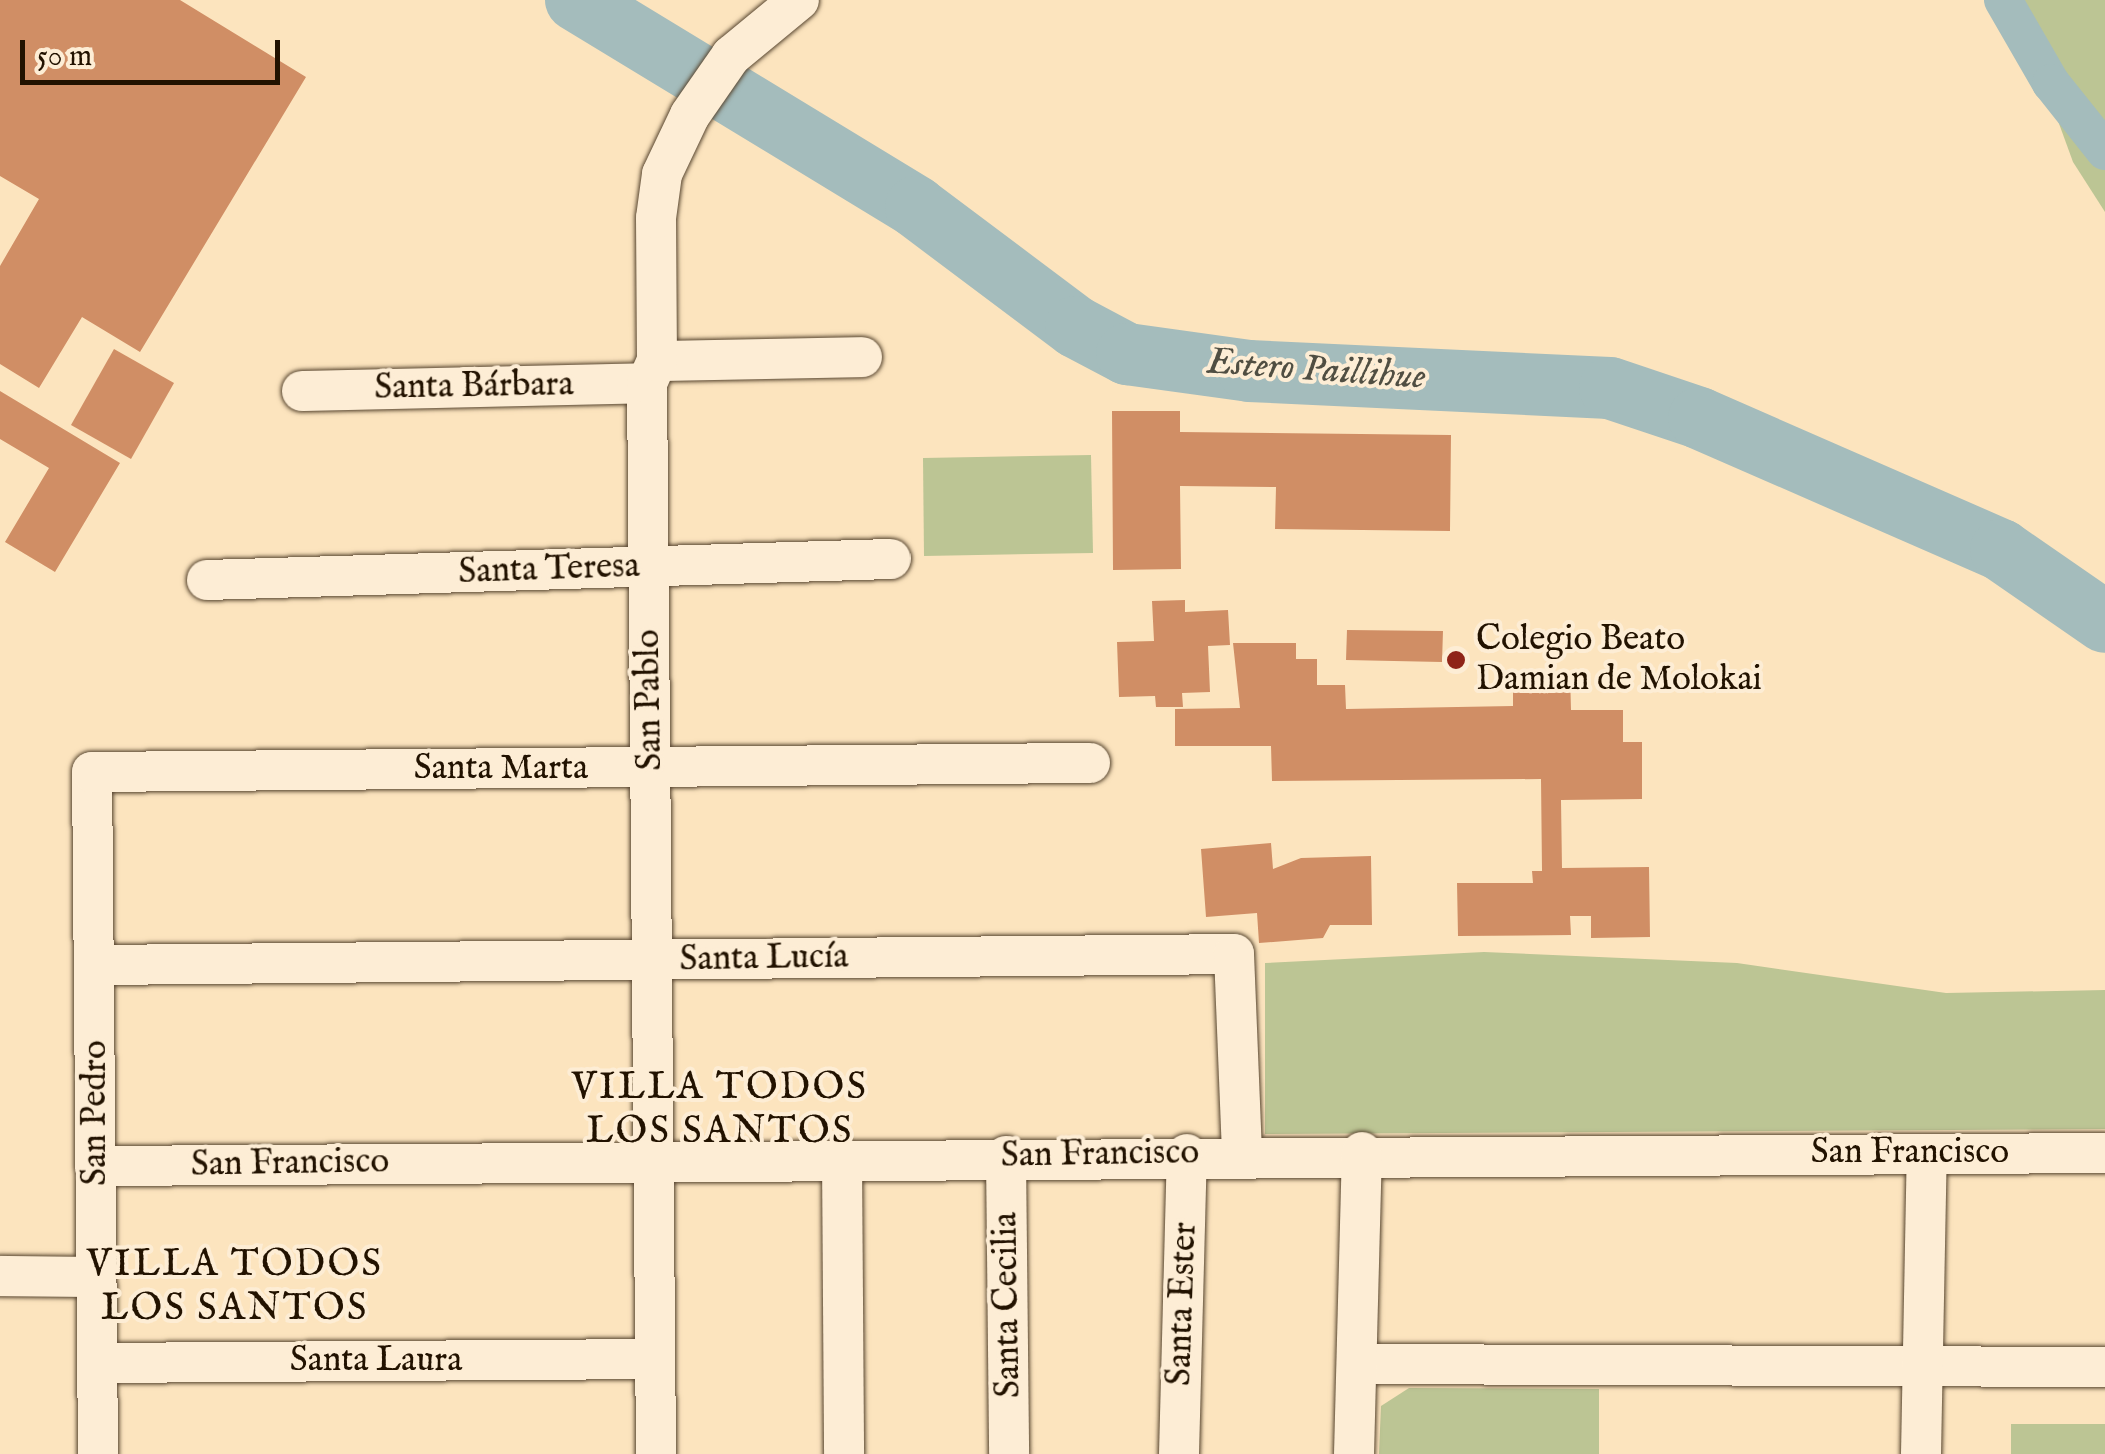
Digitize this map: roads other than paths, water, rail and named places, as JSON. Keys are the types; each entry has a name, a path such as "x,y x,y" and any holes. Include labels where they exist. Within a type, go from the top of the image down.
{"street":[{"name":"San Pablo","path":"656,1454 648,567 656,218 662,174 690,115 731,56 800,0"},
{"name":"Santa Bárbara","path":"302,391 862,357"},
{"name":"Santa Teresa","path":"207,580 891,560"},
{"name":"Santa Marta","path":"92,772 1090,762"},
{"name":"San Pedro","path":"92,772 98,1454"},
{"name":"Santa Lucía","path":"96,965 1234,954 1242,1153"},
{"name":"San Francisco","path":"95,1166 1362,1152 2105,1153"},
{"path":"1354,1454 1362,1152"},
{"name":"Santa Ester","path":"1179,1454 1188,1154"},
{"path":"1921,1454 1927,1154"},
{"name":"Santa Cecilia","path":"1006,1156 1009,1454"},
{"path":"842,1158 844,1454"},
{"path":"0,1276 96,1277"},
{"name":"Santa Laura","path":"97,1364 655,1358"},
{"path":"1357,1364 2105,1367"}],"waterway":[{"name":"Estero Paillihue","path":"576,0 916,207 1076,327 1127,354 1249,371 1610,388 1699,418 2001,550 2105,622"},
{"path":"2003,0 2051,83 2105,151"}],"place":[{"name":"Colegio Beato Damian de Molokai","path":"1456,660"}],"district":[{"name":"VILLA TODOS LOS SANTOS","path":"720,1111"},
{"name":"VILLA TODOS LOS SANTOS","path":"235,1288"}]}
